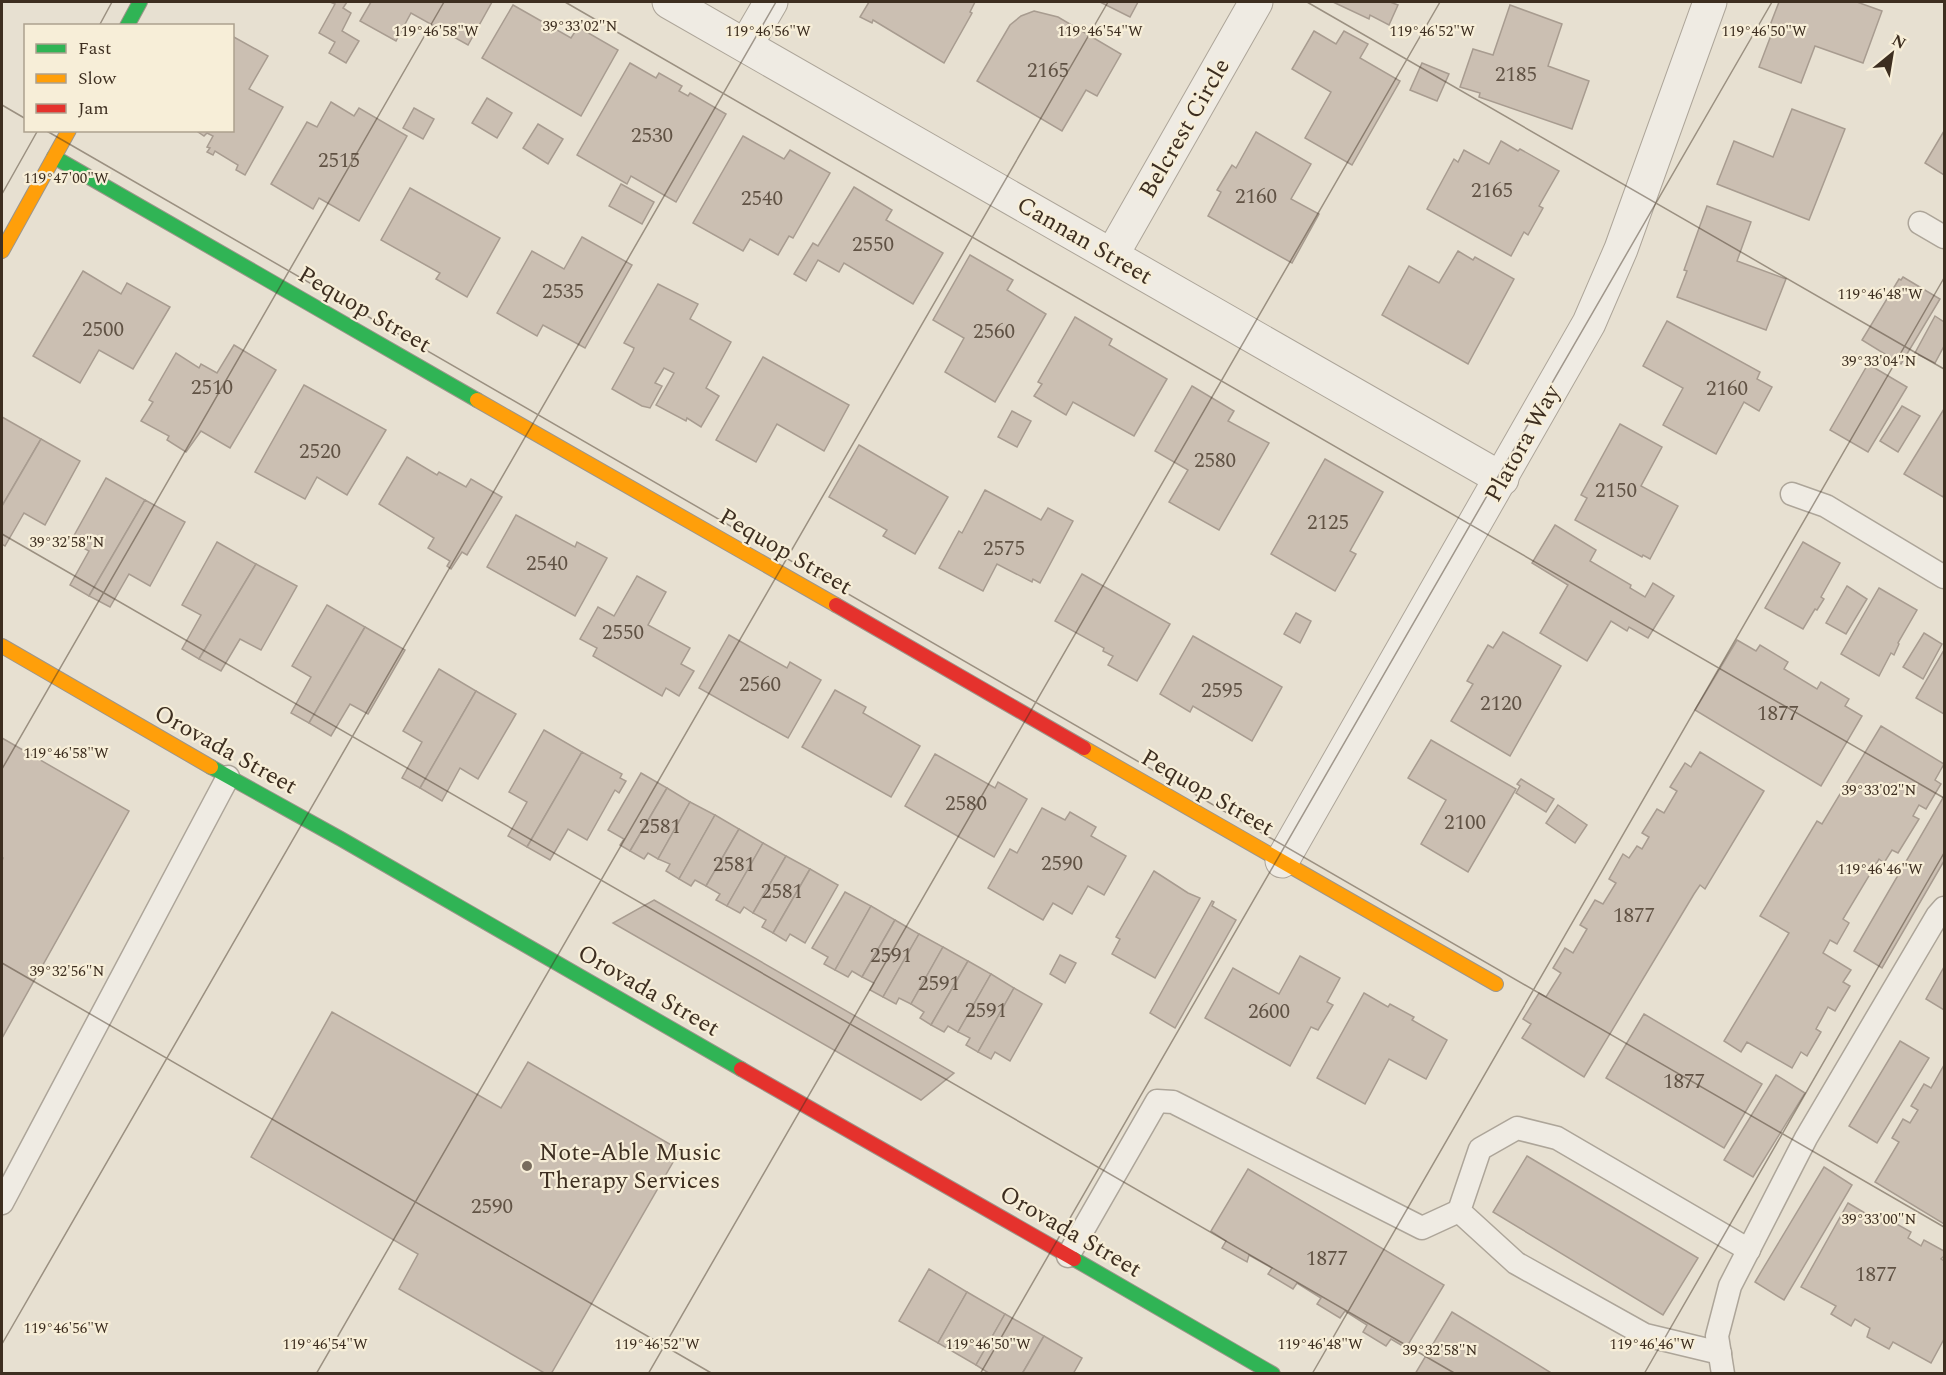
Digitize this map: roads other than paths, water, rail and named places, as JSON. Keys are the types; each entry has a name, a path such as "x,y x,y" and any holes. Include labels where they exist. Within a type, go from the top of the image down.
{"street":[{"path":"128,24 140,2"},
{"name":"Cannan Street","path":"669,2 1502,479"},
{"path":"746,45 771,2"},
{"name":"Belcrest Circle","path":"1112,255 1256,2"},
{"name":"Platora Way","path":"1282,861 1590,323 1621,249 1710,2"},
{"path":"2,251 68,132"},
{"name":"Pequop Street","path":"54,157 1496,984"},
{"name":"Orovada Street","path":"2,646 1273,1374"}],"lane":[{"path":"1920,223 1944,237"},
{"path":"1792,494 1826,506 1944,577"},
{"path":"2,1203 228,777"},
{"path":"1459,1211 1516,1263 1645,1335 1721,1364 1717,1336 1730,1286 1806,1138 1937,916 1944,908"},
{"path":"1068,1256 1157,1101 1173,1102 1422,1228 1459,1211 1480,1149 1516,1128 1557,1138 1749,1250"}],"place":[{"name":"Note-Able Music Therapy Services","path":"527,1166"}]}
